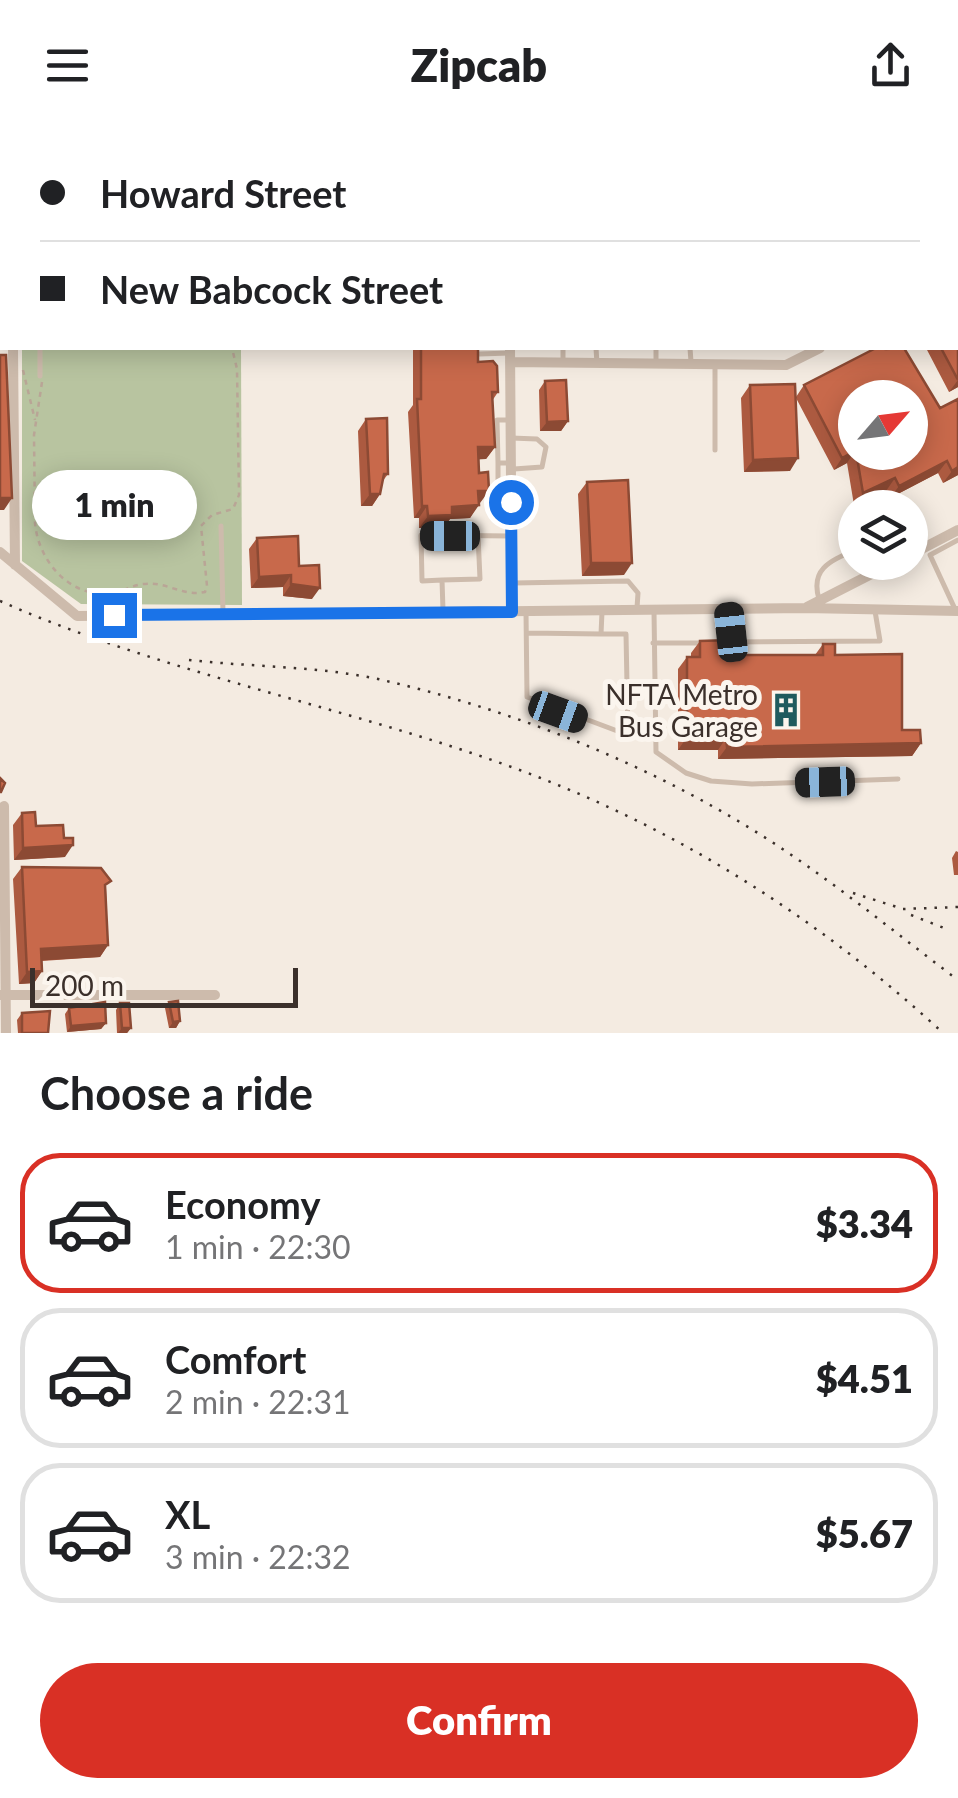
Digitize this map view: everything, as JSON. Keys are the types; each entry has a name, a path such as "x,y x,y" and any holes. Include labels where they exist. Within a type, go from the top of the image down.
{"street":[{"path":"13,350 15,565"},
{"path":"512,612 510,354 562,363 786,365 816,350"},
{"path":"928,550 958,530"},
{"path":"0,552 77,616 805,608 957,611"},
{"path":"805,608 859,580"},
{"path":"4,806 6,1033"},
{"path":"3,995 214,995"}],"lane":[{"path":"40,350 40,376"},
{"path":"562,350 562,363"},
{"path":"596,350 597,364"},
{"path":"656,350 656,364"},
{"path":"690,350 691,365"},
{"path":"479,354 510,354"},
{"path":"715,365 715,450"},
{"path":"498,500 497,420 510,420"},
{"path":"498,463 542,466 546,447 537,439 510,438"},
{"path":"221,526 223,614"},
{"path":"478,535 480,579 422,580 421,536 478,535 511,536"},
{"path":"928,551 958,540"},
{"path":"928,553 957,611"},
{"path":"820,600 815,580 828,561 838,557"},
{"path":"442,580 444,612"},
{"path":"512,583 628,581 638,594 637,611"},
{"path":"728,610 732,642"},
{"path":"653,643 880,641 875,610"},
{"path":"601,634 602,611"},
{"path":"654,611 656,752 686,774 752,784 898,779"},
{"path":"526,612 527,697 628,735 626,634 528,633"}],"path":[{"path":"20,361 35,422 36,536 59,576 101,595 145,584 193,594 206,592 207,550 201,526 212,515 233,509 238,496 238,369 233,350"},
{"path":"35,422 42,404 40,376"}],"green space":[{"path":"22,350 241,350 242,605 81,604 22,561"}],"building":[{"path":"421,350 478,350 478,362 493,361 497,366 498,392 492,392 495,447 478,447 479,473 488,472 489,491 478,491 479,505 452,507 452,515 428,516 427,506 422,506 417,399 421,399"},
{"path":"872,350 905,350 923,380 838,380 838,450 804,385"},
{"path":"942,350 958,350 958,380"},
{"path":"0,355 6,355 12,498 0,498"},
{"path":"566,380 568,421 547,422 545,381"},
{"path":"795,384 798,458 753,460 750,385"},
{"path":"928,388 940,408 958,399 958,467 952,471 947,461 899,486 895,478 862,490 859,470 928,470"},
{"path":"387,418 388,474 384,474 380,494 370,494 366,419"},
{"path":"628,480 632,563 591,563 587,482"},
{"path":"298,536 299,566 319,565 320,588 291,584 291,575 259,577 257,538"},
{"name":"NFTA Metro Bus Garage","path":"731,640 731,655 823,655 823,644 835,644 835,655 902,654 902,730 920,730 921,743 727,747 726,738 687,737 687,657 700,657 700,641"},
{"path":"35,812 36,826 63,825 64,838 73,838 73,845 23,848 22,813"},
{"path":"22,867 101,868 111,881 105,885 108,945 41,949 42,971 27,972"},
{"path":"178,1001 180,1021 173,1022 169,1002"},
{"path":"105,1002 106,1023 71,1026 69,1008"},
{"path":"120,1003 129,1003 131,1028 122,1028"},
{"path":"50,1011 48,1033 22,1033 22,1013"}],"railway":[{"path":"0,601 124,649 506,765 625,815 738,876 791,911 943,1033"},
{"path":"189,660 378,679 481,707 584,744 682,790 775,844 958,980"},
{"path":"853,893 903,909 958,907"},
{"path":"911,915 944,928"}],"place":[{"name":"NFTA Metro Bus Garage","path":"786,710"}],"route":[{"path":"114,615 512,612 511,502"}]}
